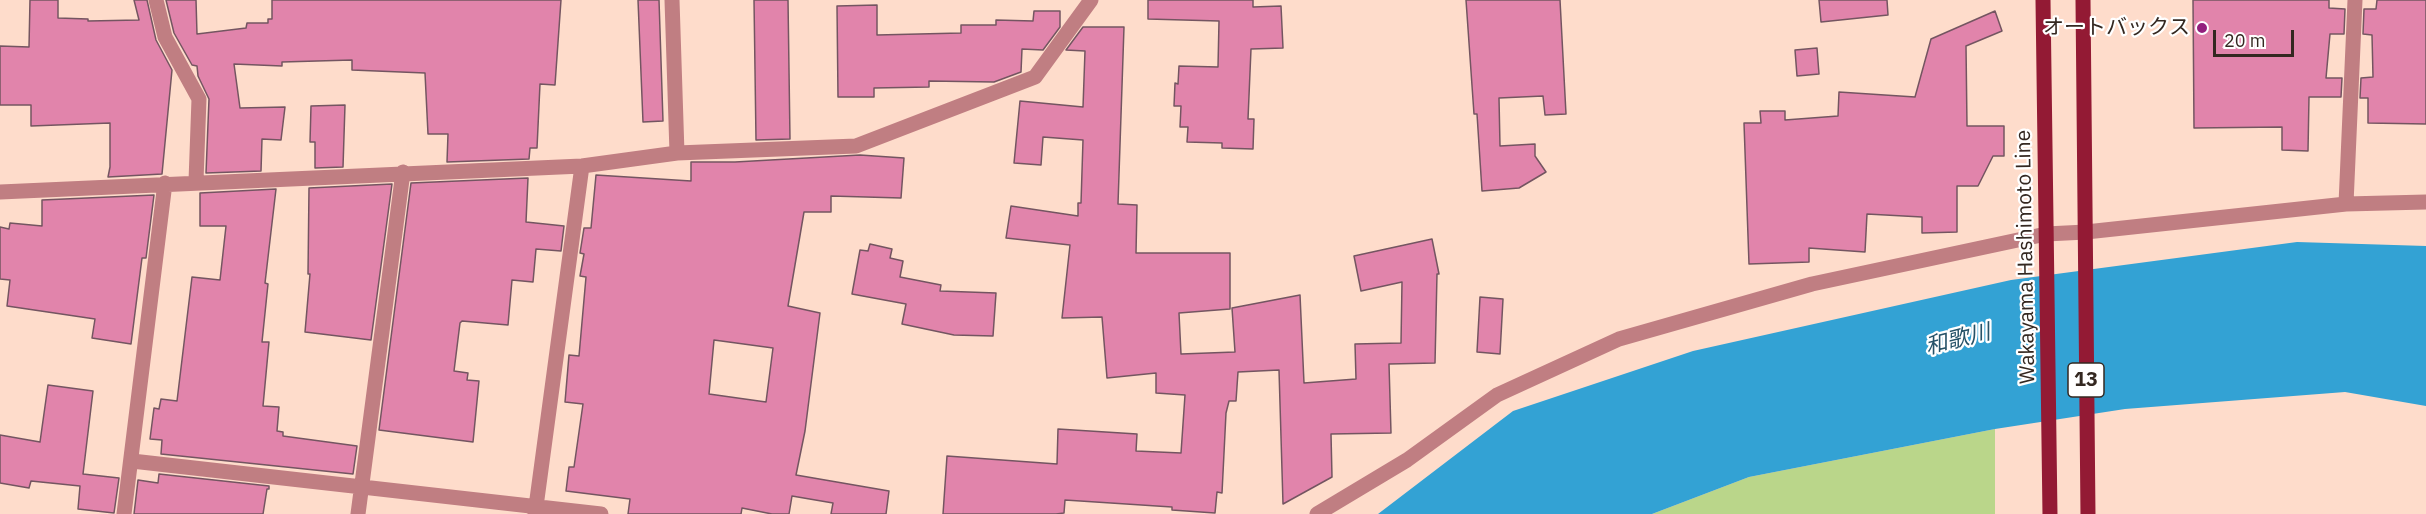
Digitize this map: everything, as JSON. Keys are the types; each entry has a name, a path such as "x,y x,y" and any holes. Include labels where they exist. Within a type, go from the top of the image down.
{"main road":[{"name":"Wakayama Hashimoto Line","path":"2043,0 2050,514"},
{"name":"13","path":"2083,0 2088,514"}],"street":[{"path":"156,0 165,37 198,99 196,181"},
{"path":"672,0 677,153"},
{"path":"0,192 196,181 582,166 677,153 855,146 1035,77 1091,0"},
{"path":"2346,204 2355,0"},
{"path":"535,510 582,166"},
{"path":"358,514 403,172"},
{"path":"124,514 165,183"},
{"path":"1317,514 1407,460 1497,395 1618,339 1812,284 2046,234 2085,239 2346,204 2426,202"},
{"path":"132,461 362,486 535,510 601,514"}],"green space":[{"path":"1995,429 1995,514 1652,514 1749,477"}],"water":[{"name":"和歌川","path":"2297,242 2426,246 2426,406 2345,392 2125,409 1995,429 1749,477 1652,514 1378,514 1513,411 1693,351 2011,280"}],"building":[{"path":"30,0 58,0 58,18 88,19 88,21 139,20 134,0 147,0 156,40 172,70 162,174 108,177 110,123 31,126 31,105 0,105 0,46 29,47"},
{"path":"166,0 196,0 197,34 246,28 247,23 268,23 268,19 272,19 272,0 561,0 555,85 540,84 537,148 530,148 529,159 447,162 448,134 428,134 425,73 352,70 352,60 282,62 282,66 234,64 240,108 285,107 281,140 262,139 261,171 206,173 209,99 198,76 197,66 192,65 174,33"},
{"path":"638,0 659,0 663,121 643,122"},
{"path":"754,0 788,0 790,139 756,140"},
{"path":"1148,0 1253,0 1253,7 1281,6 1283,48 1251,49 1248,119 1254,119 1253,149 1222,148 1222,143 1187,142 1188,127 1180,127 1181,106 1174,106 1175,83 1178,84 1179,66 1218,67 1219,21 1148,19"},
{"path":"1466,0 1560,0 1566,114 1545,115 1543,96 1499,98 1500,146 1535,144 1535,156 1546,172 1519,188 1482,191"},
{"path":"1819,0 1887,0 1888,15 1821,22"},
{"path":"2193,0 2329,0 2329,8 2345,9 2344,34 2330,34 2326,78 2342,78 2341,97 2309,97 2308,151 2282,150 2282,127 2194,128"},
{"path":"2377,0 2426,0 2426,124 2368,123 2368,98 2360,98 2361,78 2373,77 2372,35 2363,34 2364,9 2376,9"},
{"path":"877,5 877,35 961,33 961,25 996,25 996,20 1033,21 1034,11 1060,11 1060,27 1043,50 1022,49 1021,72 994,82 929,81 929,87 874,88 874,97 838,97 837,6"},
{"path":"1995,11 2002,31 1966,46 1967,126 2004,126 2004,156 1993,156 1978,186 1957,186 1957,232 1922,233 1922,217 1867,214 1865,252 1809,248 1809,262 1749,264 1744,123 1761,123 1760,111 1785,111 1785,120 1838,116 1839,92 1915,97 1931,39"},
{"path":"1083,27 1124,27 1118,204 1137,205 1136,253 1230,253 1230,309 1179,313 1181,354 1235,352 1232,308 1300,295 1304,383 1356,379 1355,344 1401,343 1402,282 1361,291 1354,256 1432,239 1439,274 1437,274 1435,363 1389,364 1391,433 1331,434 1332,477 1283,504 1279,370 1238,372 1236,401 1229,401 1226,413 1222,493 1217,492 1215,513 1172,510 1172,507 1065,500 1064,513 1056,514 943,514 947,456 1057,464 1058,429 1137,434 1136,451 1181,453 1185,395 1156,393 1156,373 1107,378 1102,317 1062,318 1070,245 1006,238 1011,206 1078,216 1078,203 1081,203 1083,140 1043,137 1041,165 1014,163 1020,101 1083,107 1085,51 1066,50"},
{"path":"1817,48 1819,74 1797,76 1795,50"},
{"path":"345,105 343,167 315,168 315,142 310,142 311,106"},
{"path":"860,155 904,158 901,198 831,196 831,212 804,212 788,306 820,313 805,431 796,475 889,491 886,514 831,514 833,503 792,496 789,514 772,514 742,508 741,514 628,514 630,499 566,491 569,467 574,467 583,404 565,402 569,355 579,356 586,277 580,276 584,254 580,253 584,228 591,228 596,175 691,181 691,162 735,162","holes":["714,340 773,348 766,402 709,394"]},
{"path":"528,178 526,222 564,226 561,251 536,249 533,282 512,280 508,325 462,321 460,323 454,371 468,373 467,380 479,381 473,442 379,430 411,183"},
{"path":"392,184 371,340 305,332 310,274 308,274 309,188"},
{"path":"276,189 265,283 268,284 262,342 269,342 263,406 279,407 277,431 283,432 283,436 357,446 353,474 161,454 162,440 150,439 154,408 159,409 161,399 177,401 192,277 220,280 226,226 200,226 200,193"},
{"path":"154,195 146,258 142,258 131,344 92,338 95,319 7,306 10,280 0,279 0,227 9,229 10,223 42,226 42,200"},
{"path":"870,244 892,249 890,258 903,261 900,277 941,285 940,291 996,293 993,336 954,335 902,324 906,304 852,294 860,250 868,251"},
{"path":"1480,297 1503,299 1500,354 1477,352"},
{"path":"48,385 93,391 83,474 119,478 114,513 78,509 80,486 31,481 29,488 0,483 0,435 40,442"},
{"path":"159,474 269,486 263,514 134,514 138,480 158,483"}],"place":[{"name":"オートバックス","path":"2202,28"}]}
